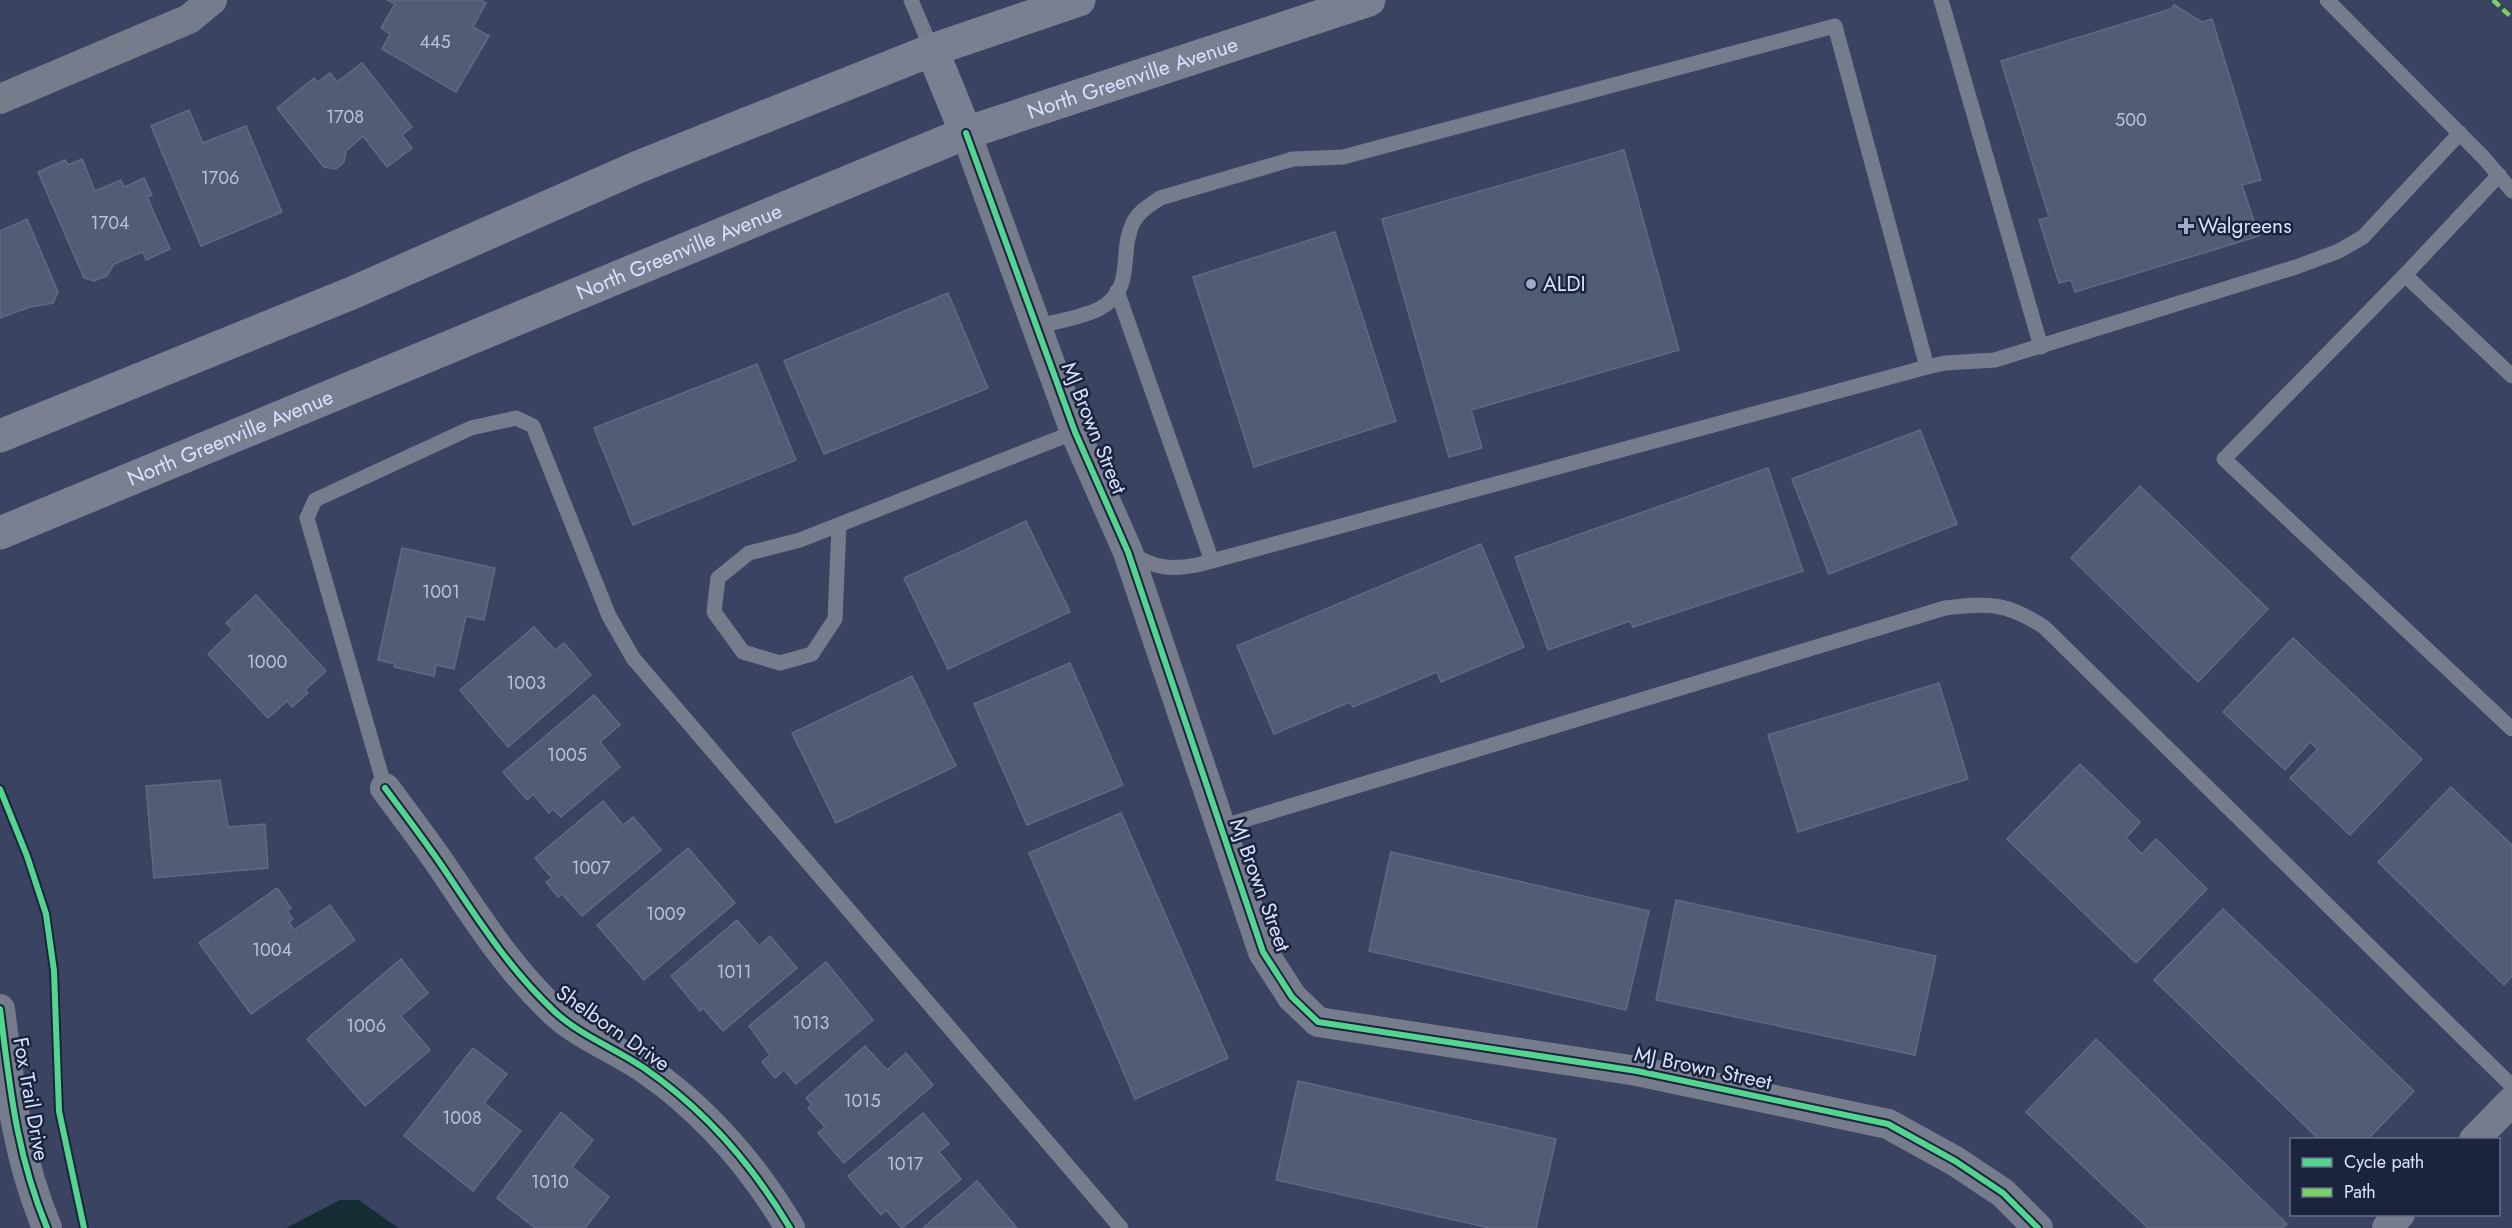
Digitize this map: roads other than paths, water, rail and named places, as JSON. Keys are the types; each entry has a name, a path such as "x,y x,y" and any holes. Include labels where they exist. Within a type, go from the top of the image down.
{"main road":[{"path":"0,436 352,293 638,167 932,50 1079,0"},
{"name":"North Greenville Avenue","path":"0,533 966,133 1369,0"},
{"path":"932,50 966,133"}],"street":[{"path":"0,99 189,20 212,0"},
{"name":"MJ Brown Street","path":"966,133 1075,432 1128,552 1263,952 1292,996 1318,1022 1637,1071 1888,1124 1955,1161 2003,1193 2038,1228"},
{"name":"Shelborn Drive","path":"385,788 443,867 501,954 530,987 557,1014 643,1067 683,1097 729,1141 766,1188 789,1228"},
{"name":"Fox Trail Drive","path":"0,1009 14,1125 33,1193 47,1228"},
{"path":"2476,1138 2512,1101"},
{"path":"2387,1228 2399,1216"}],"lane":[{"path":"911,0 932,50"},
{"path":"1941,0 2041,346"},
{"path":"2327,0 2460,133 2512,191"},
{"path":"1036,327 1100,308 1117,291 1126,270 1128,237 1134,221 1145,208 1160,198 1293,159 1342,157 1835,26 1927,367"},
{"path":"1128,552 1149,565 1173,570 1212,561 1927,367 1945,363 1995,360 2296,267 2344,248 2363,237 2460,133"},
{"path":"2499,176 2406,276 2223,459 2512,729"},
{"path":"2406,276 2512,376"},
{"path":"1117,291 1212,561"},
{"path":"385,788 307,518 315,500 471,428 516,418 533,426 609,616 633,658 1121,1228"},
{"path":"839,525 835,619 812,654 780,663 743,652 714,612 718,578 750,553 800,540 1075,432"},
{"path":"1221,826 1933,611 1984,603 2019,611 2044,627 2512,1086"}],"water":[{"path":"340,1200 359,1200 398,1228 286,1228"}],"place":[{"name":"Walgreens","path":"2186,226"},
{"name":"ALDI","path":"1531,284"}]}
